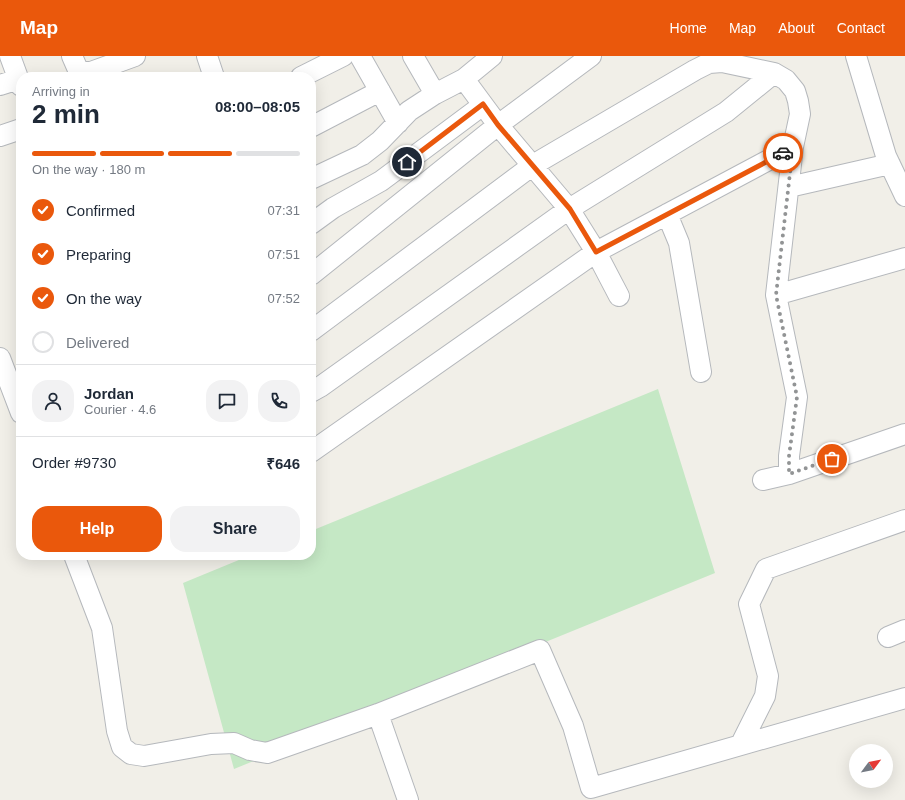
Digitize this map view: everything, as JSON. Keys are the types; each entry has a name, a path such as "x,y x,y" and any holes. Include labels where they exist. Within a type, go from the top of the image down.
{"street":[{"path":"10,56 13,83"},
{"path":"72,56 79,72 92,72 135,56"},
{"path":"207,56 212,72"},
{"path":"310,72 344,56"},
{"path":"360,56 398,123"},
{"path":"413,56 435,94"},
{"path":"316,177 362,155 380,141 409,111 435,94 464,79 492,56"},
{"path":"316,271 498,125 592,56"},
{"path":"856,56 886,156 905,196"},
{"path":"316,327 533,165 695,70 709,63 722,62 774,73 786,80 795,91 800,114 793,147 776,295 797,397 789,456 789,474"},
{"path":"316,389 570,209 726,112 774,73"},
{"path":"464,79 498,125 570,209 596,252 619,296"},
{"path":"316,124 380,91"},
{"path":"316,220 333,208 381,181 483,104"},
{"path":"0,136 16,131"},
{"path":"316,448 596,252 793,147"},
{"path":"789,187 890,164"},
{"path":"667,214 679,244 701,372"},
{"path":"776,295 905,258"},
{"path":"0,358 16,400"},
{"path":"763,480 789,474 905,434"},
{"path":"741,744 765,696 768,676 749,604 766,570 905,520"},
{"path":"76,560 102,628 117,731 122,748 130,754 144,756 211,744 234,743 250,750 267,754 378,714 540,650 573,726 590,788 905,698"},
{"path":"378,714 408,800"}],"green space":[{"path":"658,389 715,573 234,769 183,583 239,560 316,560 316,529"}],"way so far":[{"path":"783,153 793,147 776,295 797,397 789,456 789,474 832,459"}],"route":[{"path":"407,162 483,104 498,125 570,209 596,252 783,153"}]}
